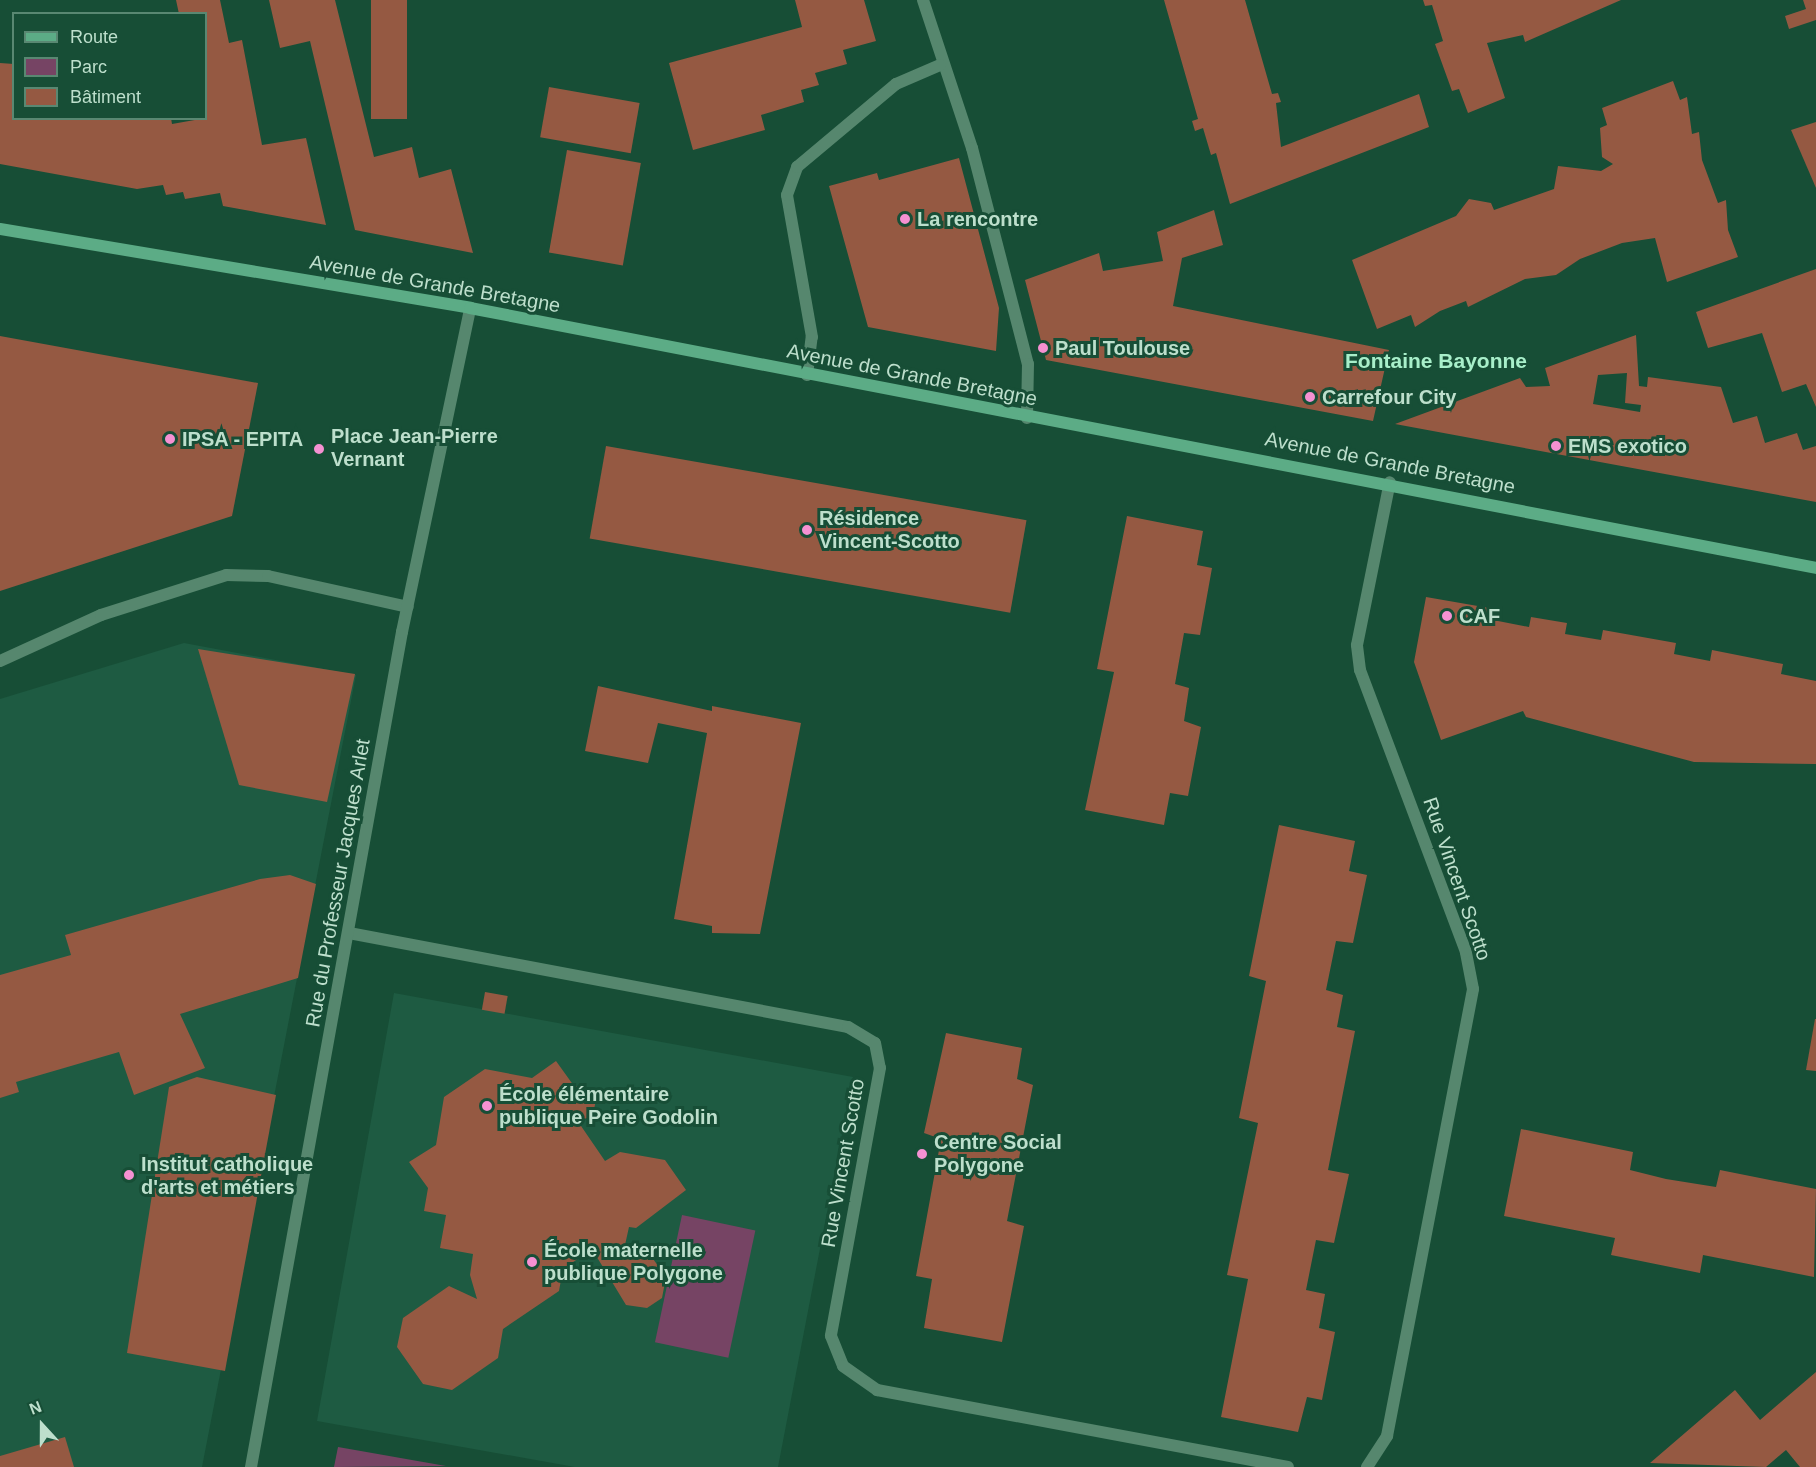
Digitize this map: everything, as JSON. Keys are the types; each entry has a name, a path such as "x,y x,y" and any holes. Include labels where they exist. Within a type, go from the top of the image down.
{"main road":[{"name":"Avenue de Grande Bretagne","path":"0,229 470,308 1028,418 1390,482 1816,568"}],"street":[{"path":"923,0 940,64 972,148 1028,364 1028,418"},
{"path":"807,375 812,337 787,195 797,167 896,84 940,64"},
{"name":"Rue du Professeur Jacques Arlet","path":"251,1467 408,607 470,308"},
{"name":"Rue Vincent Scotto","path":"1367,1467 1387,1436 1473,988 1466,952 1359,670 1357,645 1390,482"},
{"path":"0,661 101,615 226,575 268,576 408,607"},
{"name":"Rue Vincent Scotto","path":"349,933 848,1027 875,1042 880,1068 831,1336 843,1366 877,1390 1288,1467"}],"shaded area":[{"name":"Institut catholique d'arts et métiers","path":"184,643 356,675 202,1467 0,1467 0,699"},
{"path":"394,993 853,1077 778,1467 575,1467 317,1421"}],"green space":[{"path":"682,1215 755,1231 728,1358 655,1342"},
{"path":"338,1447 446,1466 334,1467"}],"building":[{"path":"176,0 220,0 229,43 242,40 262,145 306,138 326,225 223,206 220,193 185,199 183,192 166,195 163,185 137,189 0,164 0,63 12,64 12,120 171,120 172,124 207,120 207,12 179,12"},
{"path":"269,0 335,0 374,157 412,147 419,178 451,169 473,253 355,230 310,41 280,48"},
{"path":"371,0 407,0 407,119 371,119"},
{"path":"795,0 864,0 876,41 843,50 847,64 815,73 819,85 801,90 804,102 761,115 765,130 693,150 669,63 802,27"},
{"path":"1164,0 1245,0 1272,94 1278,93 1281,102 1276,103 1281,147 1419,94 1429,127 1230,204 1216,153 1211,155 1203,128 1195,131 1192,121 1198,119"},
{"path":"1423,0 1621,0 1525,42 1523,35 1487,43 1505,98 1468,113 1459,89 1452,91 1435,44 1443,41 1432,5 1425,6"},
{"path":"1803,0 1816,0 1816,20 1789,29 1785,16 1806,9"},
{"path":"1673,81 1680,100 1687,97 1692,134 1699,132 1702,160 1718,203 1726,200 1728,230 1738,257 1667,282 1655,238 1622,243 1580,259 1556,275 1525,279 1468,307 1466,301 1440,311 1415,327 1411,315 1377,329 1352,260 1456,216 1469,199 1491,203 1494,210 1554,189 1558,166 1601,171 1613,164 1602,157 1600,128 1607,125 1602,108"},
{"path":"549,87 640,103 631,153 540,137"},
{"path":"1816,122 1816,188 1791,130"},
{"path":"567,150 641,163 623,265 549,252"},
{"path":"959,158 999,308 996,351 868,327 829,186 877,173 879,180"},
{"path":"1214,210 1223,245 1182,258 1173,306 1389,350 1373,421 1046,360 1025,280 1099,253 1103,271 1163,261 1157,232"},
{"path":"1816,269 1816,407 1806,384 1782,392 1762,333 1708,348 1696,312"},
{"path":"1636,335 1639,386 1647,387 1648,377 1721,387 1733,423 1757,416 1765,443 1797,433 1803,450 1816,446 1816,502 1395,424 1520,378 1526,387 1550,386 1545,368","holes":["1627,373 1625,403 1641,405 1640,412 1593,404 1598,375"]},
{"path":"0,336 258,383 232,516 0,591"},
{"name":"Résidence Vincent-Scotto","path":"606,446 1027,520 1010,613 590,539"},
{"path":"1127,516 1203,531 1197,565 1212,568 1200,635 1184,633 1175,684 1189,688 1184,721 1201,727 1188,796 1170,793 1164,825 1085,810 1114,672 1097,669"},
{"path":"1426,597 1495,609 1493,620 1529,627 1531,617 1567,623 1565,634 1601,640 1603,630 1676,643 1674,654 1710,661 1712,650 1783,664 1781,674 1816,681 1816,764 1694,762 1526,717 1523,711 1441,740 1414,662"},
{"path":"198,649 355,674 327,802 239,785"},
{"path":"598,686 712,711 712,706 801,723 760,934 712,933 712,926 674,919 707,733 658,723 648,763 585,751"},
{"path":"1279,825 1355,841 1349,871 1367,875 1353,943 1336,941 1326,990 1343,995 1337,1027 1355,1031 1328,1170 1349,1174 1334,1243 1316,1240 1306,1290 1325,1294 1319,1328 1335,1332 1322,1400 1307,1397 1298,1432 1221,1417 1248,1279 1227,1275 1258,1123 1239,1118 1266,981 1249,976"},
{"path":"290,875 316,884 298,978 180,1014 205,1068 134,1095 119,1052 16,1082 19,1092 0,1098 0,975 71,955 65,935 260,879"},
{"path":"485,992 508,996 505,1014 482,1010"},
{"path":"1816,1019 1816,1071 1806,1070"},
{"path":"946,1033 1022,1048 1017,1079 1033,1085 1007,1221 1024,1226 1002,1342 924,1328 932,1279 916,1276 941,1139 924,1133"},
{"path":"556,1061 574,1086 598,1091 593,1114 579,1123 605,1161 620,1152 665,1160 686,1190 636,1228 629,1227 625,1245 646,1249 666,1277 662,1298 647,1308 626,1305 592,1249 563,1269 559,1291 503,1329 498,1358 452,1390 423,1384 397,1347 403,1318 449,1286 477,1299 470,1275 473,1254 440,1248 446,1215 424,1211 428,1188 409,1162 436,1145 444,1097 485,1069 532,1078"},
{"path":"197,1077 276,1095 225,1371 127,1353 169,1087"},
{"path":"1521,1129 1633,1152 1630,1170 1666,1179 1716,1187 1720,1170 1816,1189 1814,1277 1703,1255 1700,1273 1611,1255 1615,1238 1504,1216"},
{"path":"1816,1372 1816,1467 1800,1467 1786,1450 1766,1467 1650,1463 1735,1390 1760,1420"},
{"path":"65,1437 74,1467 0,1467 0,1456"}],"place":[{"name":"La rencontre","path":"905,219"},
{"name":"Paul Toulouse","path":"1043,348"},
{"name":"Carrefour City","path":"1310,397"},
{"name":"IPSA - EPITA","path":"170,439"},
{"name":"EMS exotico","path":"1556,446"},
{"name":"Place Jean-Pierre Vernant","path":"319,449"},
{"name":"Résidence Vincent-Scotto","path":"807,530"},
{"name":"CAF","path":"1447,616"},
{"name":"École élémentaire publique Peire Godolin","path":"487,1106"},
{"name":"Centre Social Polygone","path":"922,1154"},
{"name":"Institut catholique d'arts et métiers","path":"129,1175"},
{"name":"École maternelle publique Polygone","path":"532,1262"}],"district":[{"name":"Fontaine Bayonne","path":"1436,361"}]}
